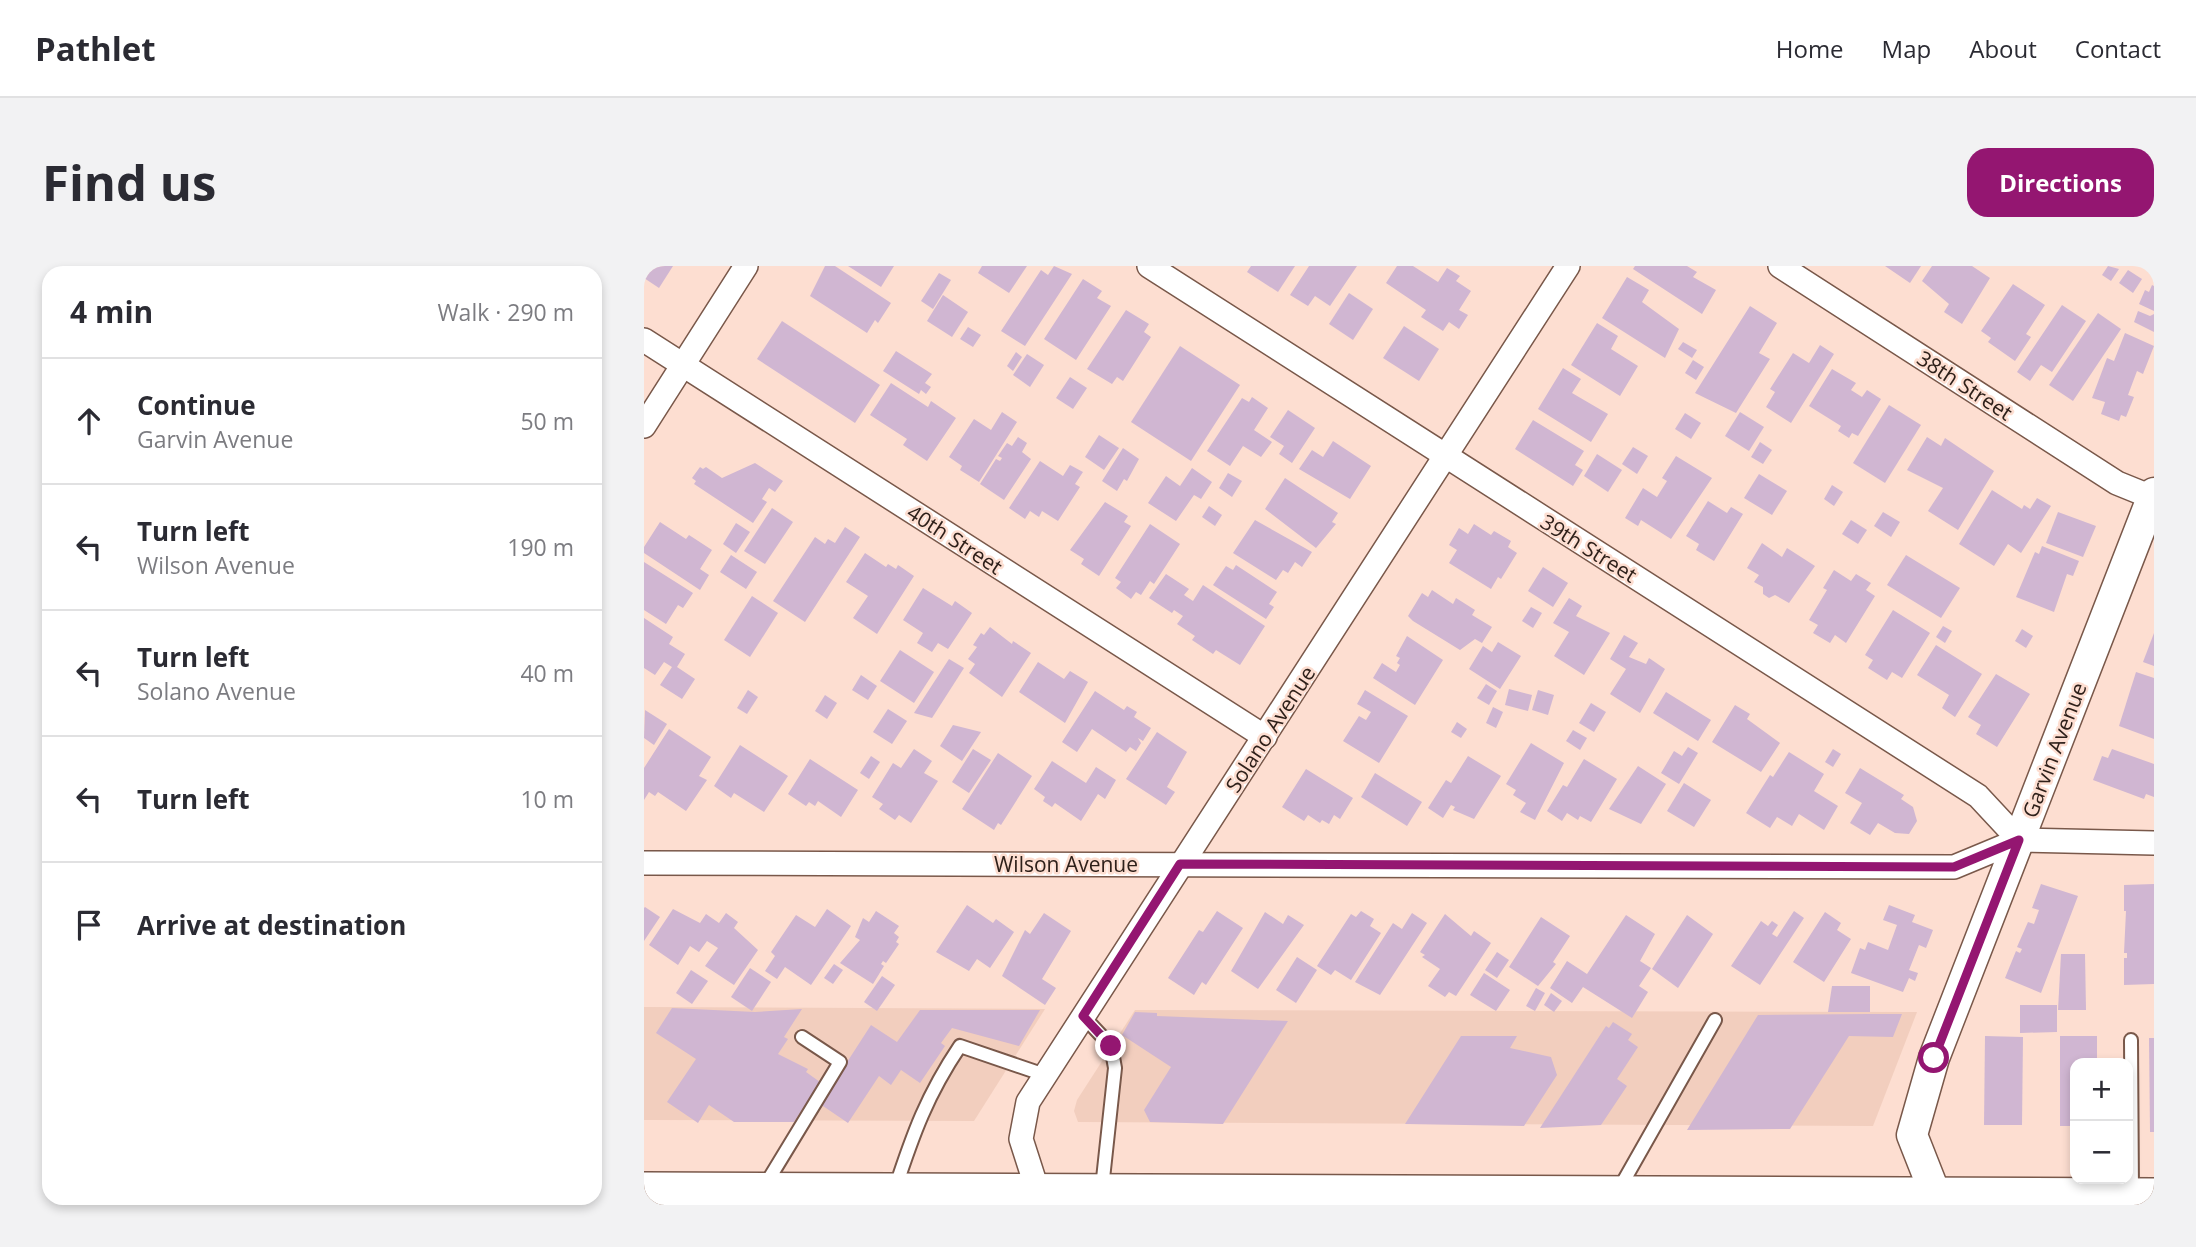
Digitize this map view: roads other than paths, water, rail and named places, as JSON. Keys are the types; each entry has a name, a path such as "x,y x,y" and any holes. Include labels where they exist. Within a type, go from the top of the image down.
{"main road":[{"path":"644,1191 762,1190 803,1197 894,1191 944,1199 1040,1199 1101,1192 1207,1199 1375,1200 1526,1200 1616,1195 1860,1200 2143,1197"}],"street":[{"path":"644,426 746,266"},
{"name":"39th Street","path":"1149,266 1978,796 2019,840"},
{"name":"Solano Avenue","path":"1040,1199 1021,1139 1028,1102 1568,266"},
{"name":"38th Street","path":"1780,266 2117,483 2153,496"},
{"name":"40th Street","path":"644,340 1265,737"},
{"name":"Garvin Avenue","path":"1938,1200 1912,1135 1934,1058 2153,496"},
{"name":"Wilson Avenue","path":"644,863 1954,867 2019,840 2154,843"}],"lane":[{"path":"1083,1016 1111,1046 1115,1068 1101,1192"},
{"path":"1616,1195 1715,1020"},
{"path":"762,1190 840,1062 803,1037"},
{"path":"2131,1040 2143,1197"},
{"path":"894,1191 934,1084 960,1046 1045,1075"}]}
